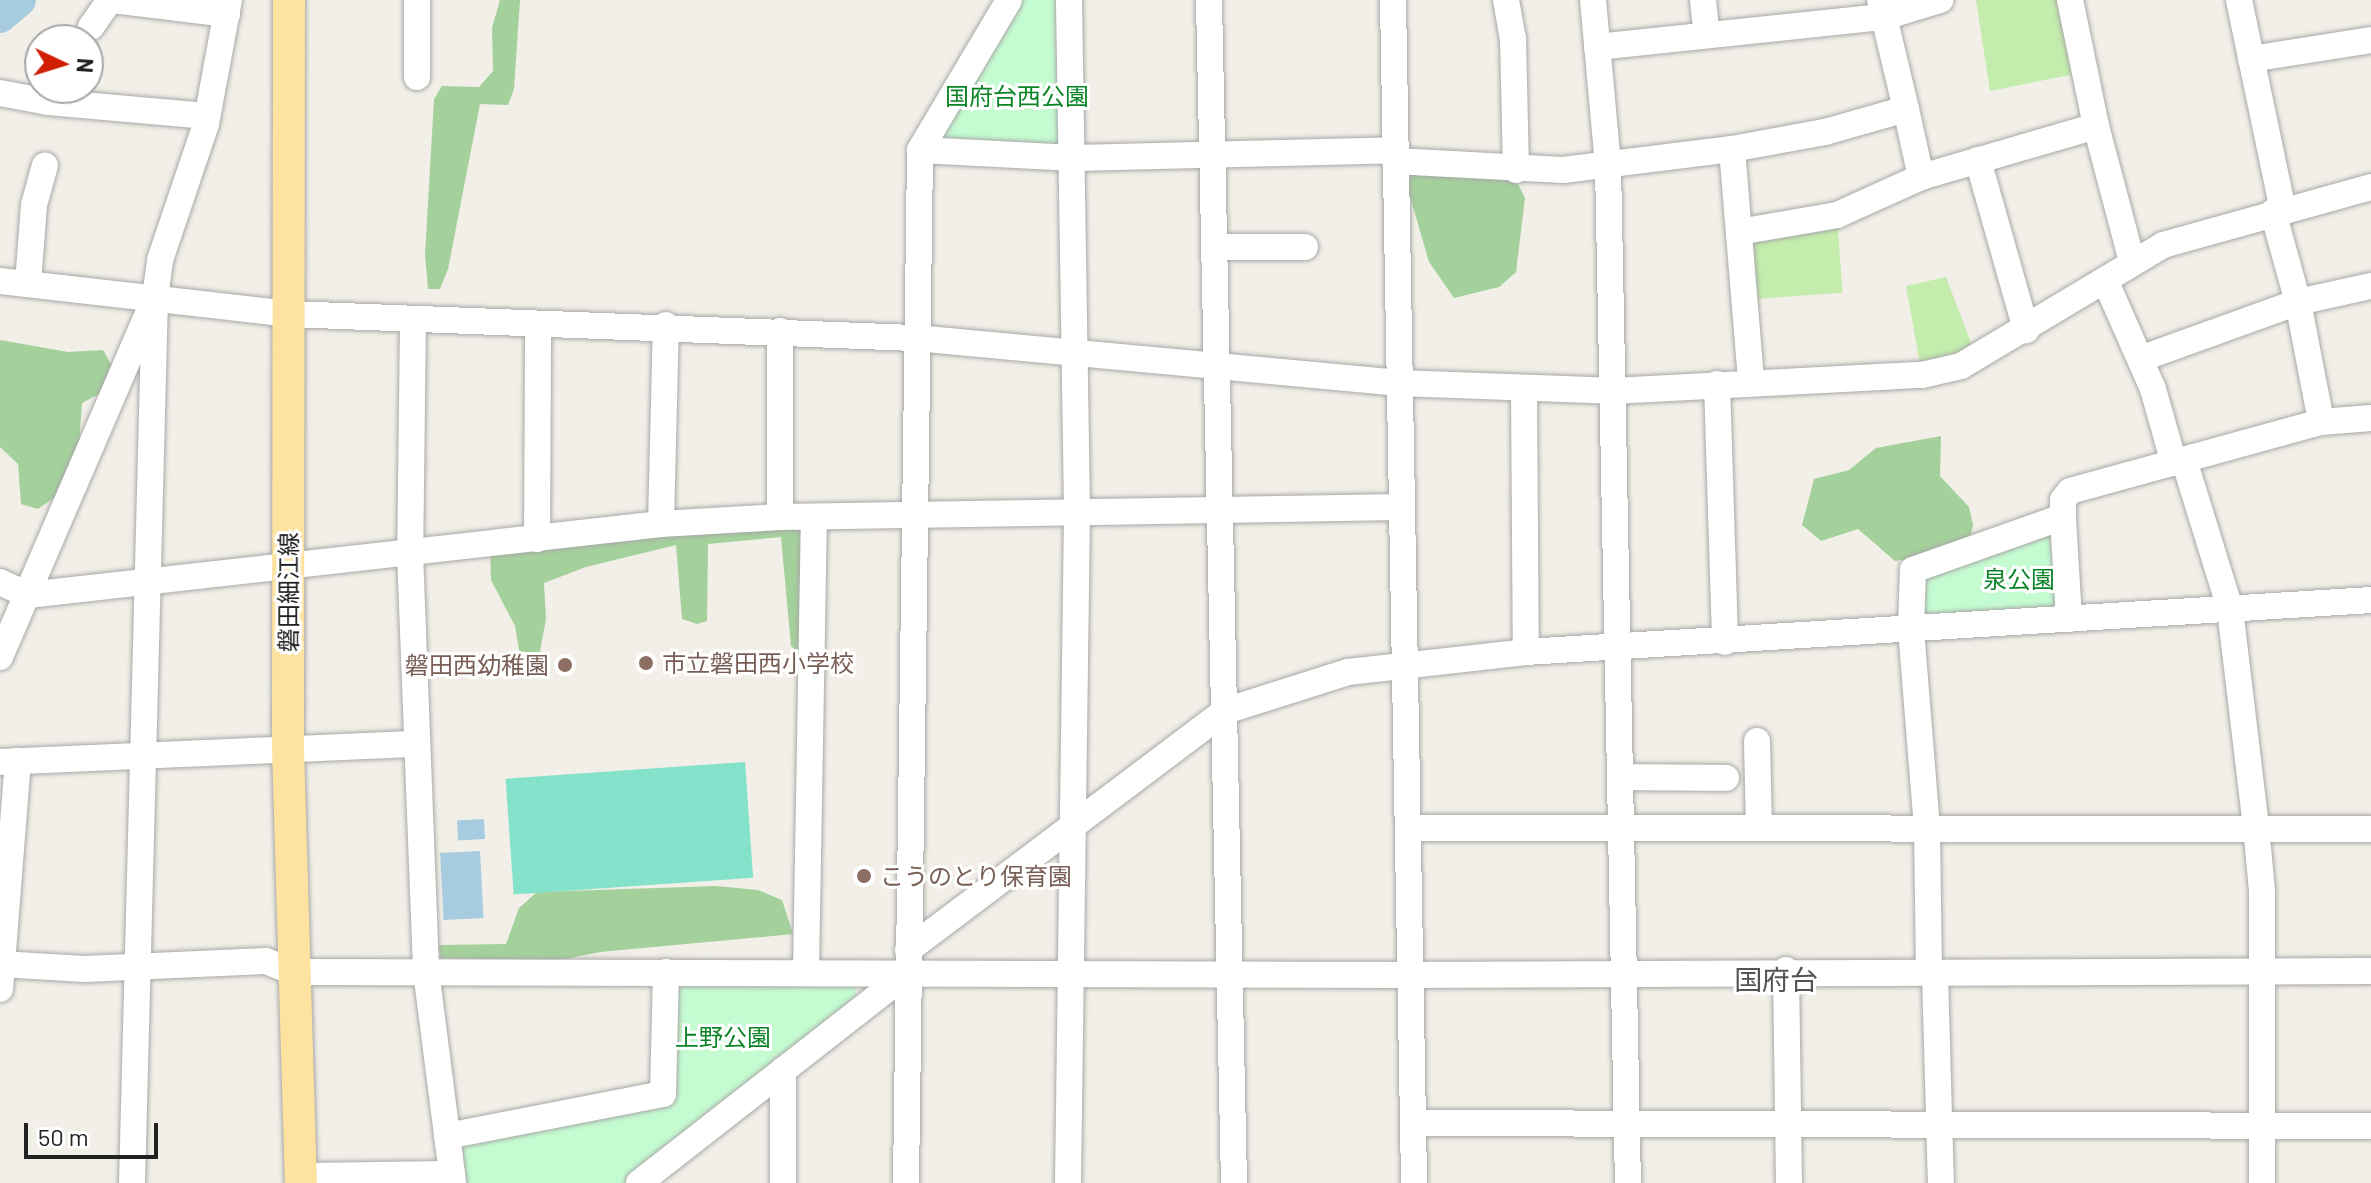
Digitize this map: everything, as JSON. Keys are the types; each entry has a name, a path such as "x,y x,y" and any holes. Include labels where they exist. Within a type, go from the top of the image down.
{"main road":[{"name":"磐田細江線","path":"289,0 288,748 301,1179"}],"street":[{"path":"93,24 111,0 228,7 207,116 160,260 155,297 132,1183"},
{"path":"417,0 417,77"},
{"path":"906,1183 912,514 920,150 1009,0"},
{"path":"1068,1183 1077,509 1073,353 1074,158 1069,0"},
{"path":"1209,0 1217,510 1225,711 1234,1183"},
{"path":"1393,0 1414,1183"},
{"path":"1506,0 1513,38 1516,170"},
{"path":"1593,0 1608,164 1628,1183"},
{"path":"1703,0 1706,31"},
{"path":"1597,47 1940,0"},
{"path":"2070,0 2096,126 2132,261"},
{"path":"2239,0 2321,422"},
{"path":"1882,8 1921,177"},
{"path":"2251,59 2371,40"},
{"path":"0,93 48,102 207,116"},
{"path":"920,150 1074,158 1395,156 1516,170 1608,164 1732,149 1825,132 1906,109"},
{"path":"1739,232 1837,215 1921,177 2096,126"},
{"path":"1732,149 1751,382"},
{"path":"1978,160 2026,330"},
{"path":"28,283 34,205 45,165"},
{"path":"0,281 289,314 413,321 666,325 915,338 1398,383 1524,391 1612,391 1942,371 1977,359 2132,261 2163,245 2371,187"},
{"path":"1214,247 1305,247"},
{"path":"2105,280 2140,359 2230,609 2256,827 2262,1183"},
{"path":"2140,359 2298,302 2371,286"},
{"path":"0,657 155,297"},
{"path":"301,1179 452,1178 426,971 410,553 413,321"},
{"path":"537,539 538,324"},
{"path":"661,524 666,325"},
{"path":"780,331 780,517"},
{"path":"1717,384 1725,642"},
{"path":"1524,391 1526,652"},
{"path":"2069,619 2063,500 2070,491 2321,422 2371,418"},
{"path":"0,582 28,595 661,524 780,517 1077,509 1401,507"},
{"path":"1941,1183 1927,828 1911,629 1913,570 2063,517"},
{"path":"806,971 814,518"},
{"path":"644,1181 783,1070 1073,823 1225,711 1348,672 1404,663 1526,652 2371,600"},
{"path":"1757,741 1759,828"},
{"path":"416,744 9,762 1,973 266,961 293,972 806,971 908,961 1071,972 1409,975 1786,970 1932,973 2371,971"},
{"path":"1621,777 1726,778"},
{"path":"1408,828 2371,829"},
{"path":"1786,970 1789,1183"},
{"path":"447,1136 663,1094 666,972"},
{"path":"783,1070 783,1183"},
{"path":"1413,1123 2371,1126"}],"green space":[{"path":"500,0 520,0 514,89 508,105 480,104 448,269 440,289 428,289 425,255 434,99 442,86 479,87 493,71 492,28"},
{"name":"国府台西公園","path":"1014,0 1067,0 1060,151 934,147"},
{"path":"1976,0 2070,0 2085,72 1990,91"},
{"path":"1414,163 1516,180 1525,198 1516,272 1499,287 1454,298 1429,262 1407,186"},
{"path":"1837,215 1842,293 1744,300 1738,222"},
{"path":"1946,277 1977,359 1922,375 1906,286"},
{"path":"0,340 68,352 103,350 112,366 99,394 82,403 78,459 58,495 38,509 21,504 18,464 0,447"},
{"path":"1941,436 1940,476 1969,507 1973,525 1967,551 1895,561 1858,529 1821,541 1802,525 1814,479 1849,470 1876,448"},
{"name":"泉公園","path":"2063,517 2069,619 1921,628 1913,570"},
{"path":"809,522 811,662 791,646 781,537 708,544 707,621 697,624 682,619 676,545 586,567 544,583 546,619 538,662 522,667 515,626 491,580 490,544"},
{"path":"745,762 753,878 514,894 506,779"},
{"path":"716,886 758,890 782,900 793,934 600,952 555,961 441,958 438,945 506,944 519,908 537,892"},
{"name":"上野公園","path":"676,980 855,986 856,998 632,1183 461,1183 457,1150 464,1139 658,1099"}],"water":[{"path":"484,819 485,839 458,840 457,820"},
{"path":"480,851 484,918 444,920 440,853"}],"waterway":[{"path":"0,17 20,0"}],"place":[{"name":"市立磐田西小学校","path":"646,663"},
{"name":"磐田西幼稚園","path":"565,665"},
{"name":"こうのとり保育園","path":"864,876"}],"district":[{"name":"国府台","path":"1776,979"}]}
